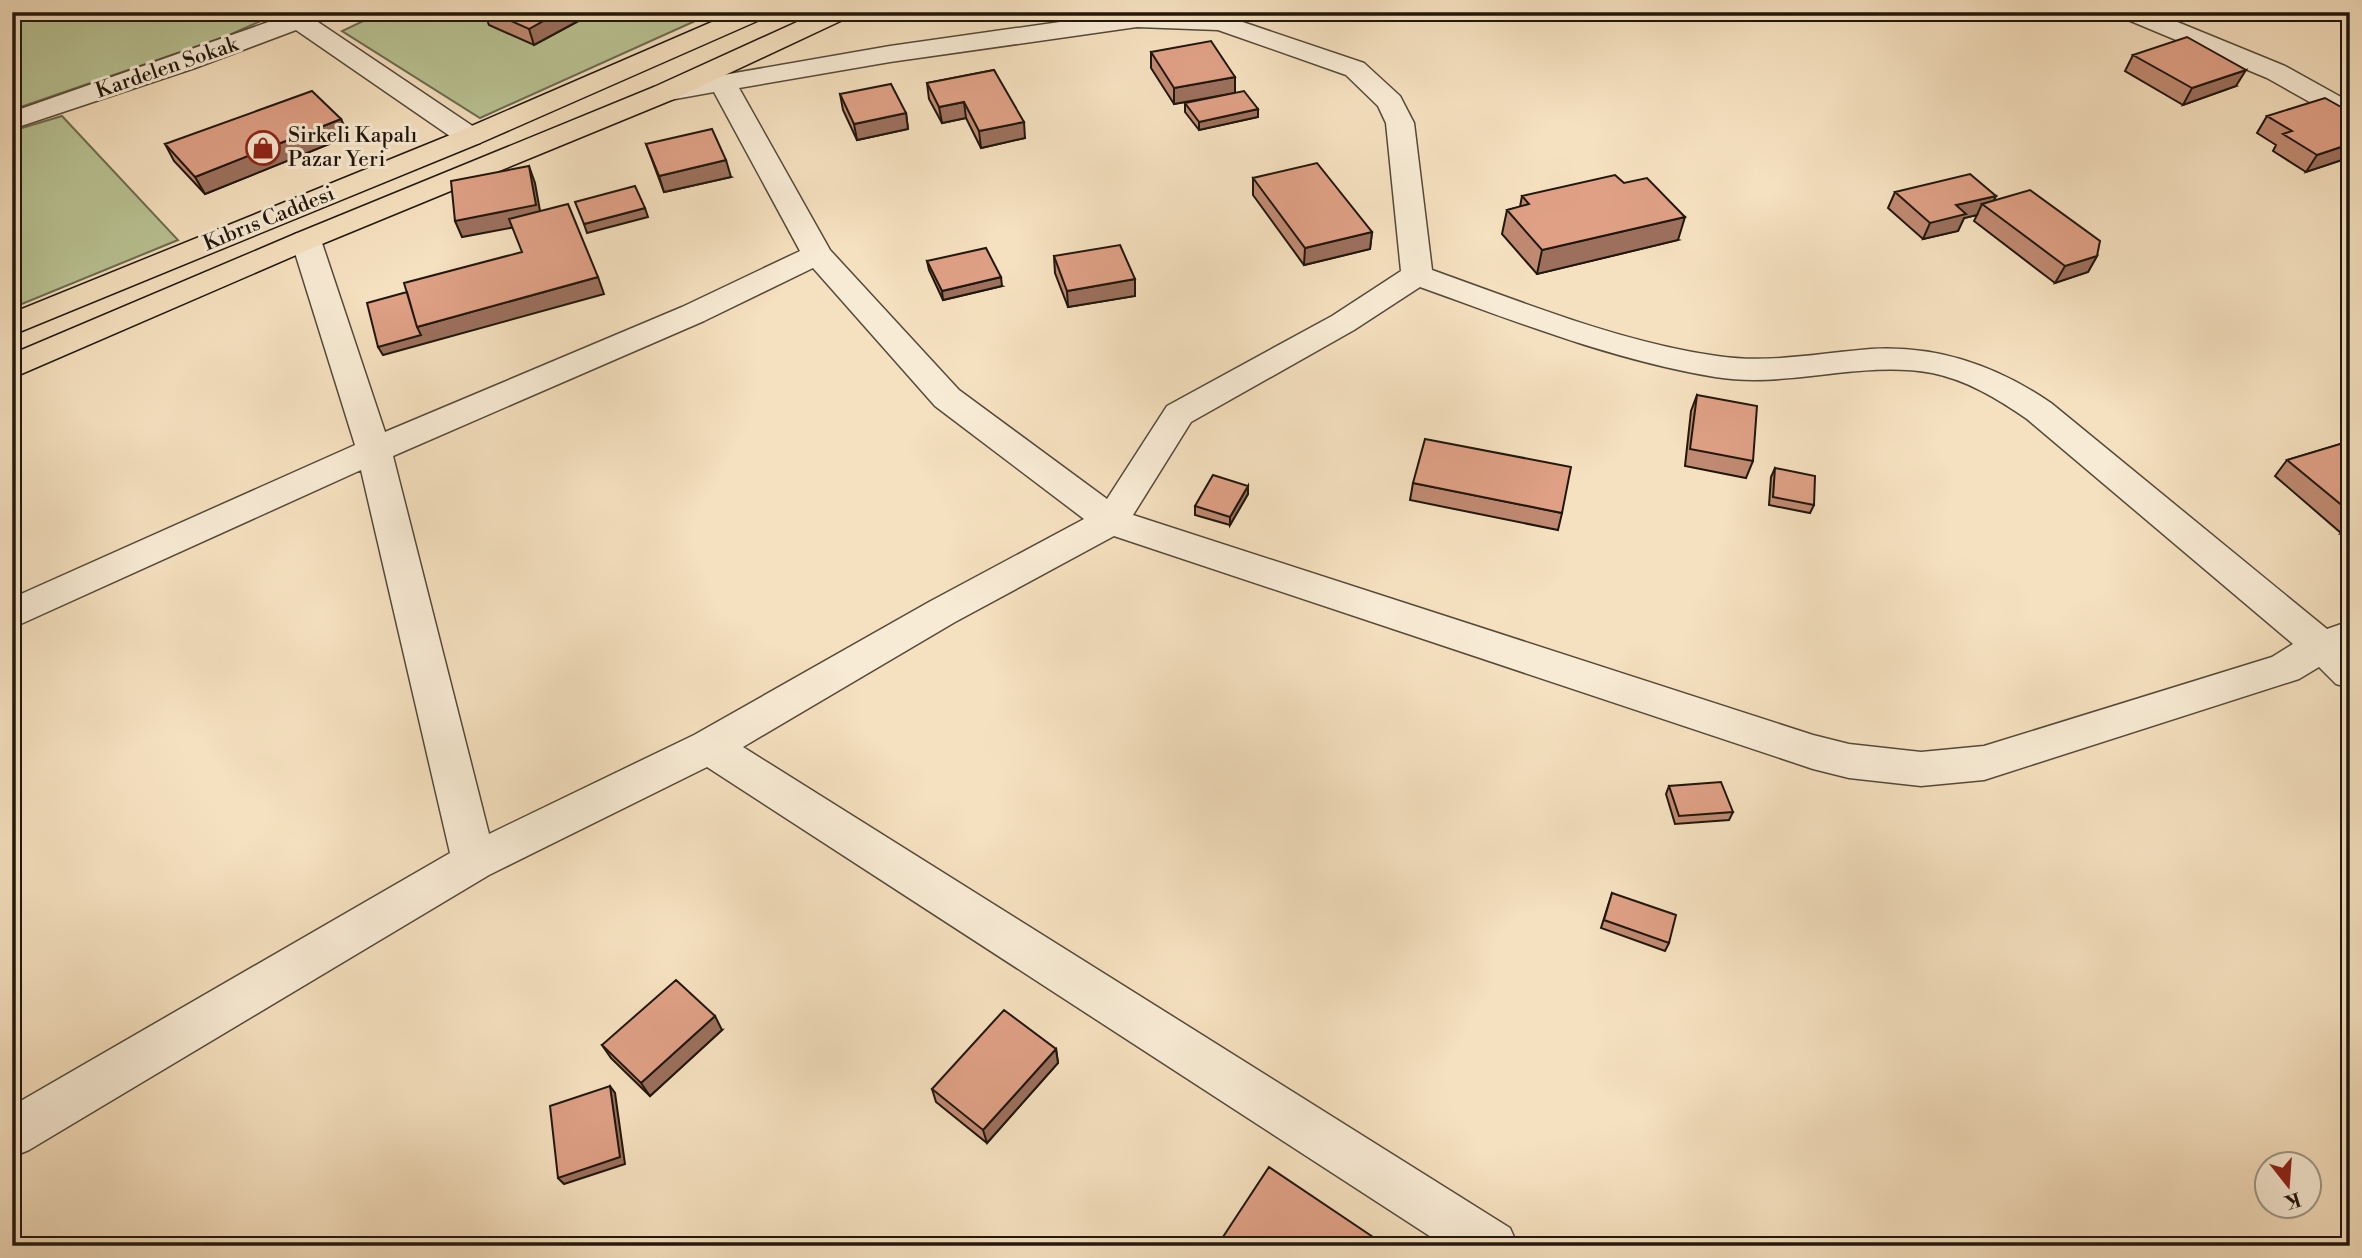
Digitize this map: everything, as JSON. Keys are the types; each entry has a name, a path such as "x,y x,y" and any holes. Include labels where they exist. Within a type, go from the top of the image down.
{"main road":[{"name":"Kıbrıs Caddesi","path":"12,325 470,136 757,12"},
{"path":"12,367 306,240 664,93 840,12"}],"street":[{"path":"2130,12 2276,72 2350,113"},
{"path":"310,16 470,136"},
{"name":"Kardelen Sokak","path":"12,121 310,16"},
{"path":"664,93 890,54 1088,24 1151,19 1222,23 1355,69 1390,102 1400,123 1417,275"},
{"path":"723,84 817,254 947,398 1111,521 1813,752 1885,767 1922,769 1984,764 2285,668 2336,641"},
{"path":"306,240 374,450 474,862"},
{"path":"12,614 374,450 693,314 817,254"},
{"path":"12,1133 474,862 709,747 942,612 1111,521 1179,414 1343,323 1417,275"},
{"path":"1417,275 1624,346 1709,366 1789,371 1890,359 1954,367 1984,378 2012,391 2039,411 2336,641 2350,673"},
{"path":"709,747 1492,1246"}],"green space":[{"path":"12,12 281,12 227,36 12,110"},
{"path":"382,12 715,12 480,118 342,31"},
{"path":"62,116 178,240 12,308 12,131"}],"building":[{"path":"491,12 559,12 529,29"},
{"path":"2187,37 2246,70 2192,88 2133,55"},
{"path":"1211,41 1235,77 1174,88 1151,52"},
{"path":"994,70 1024,122 979,131 964,102 939,107 927,83"},
{"path":"891,84 906,113 854,124 840,94"},
{"path":"312,91 341,119 195,177 165,144"},
{"path":"1244,91 1258,109 1199,122 1185,103"},
{"path":"2325,98 2350,112 2350,144 2317,155 2283,134 2292,131 2267,116"},
{"path":"712,129 726,160 659,176 646,144"},
{"path":"1317,163 1372,232 1305,248 1253,178"},
{"path":"529,166 536,205 455,221 451,181"},
{"path":"1970,174 1996,196 1956,205 1966,214 1930,223 1895,192"},
{"path":"1615,175 1624,183 1647,178 1685,217 1542,250 1507,210 1529,204 1522,196"},
{"path":"635,186 645,208 584,224 575,202"},
{"path":"2030,190 2100,241 2097,256 2065,266 1982,204"},
{"path":"568,204 598,277 417,327 404,283 522,252 509,219"},
{"path":"1120,245 1135,279 1067,291 1054,256"},
{"path":"986,248 1001,277 942,291 927,261"},
{"path":"407,292 421,335 378,347 367,303"},
{"path":"1697,395 1757,406 1753,461 1690,449"},
{"path":"1425,439 1571,467 1562,513 1413,483"},
{"path":"2350,441 2350,512 2287,460"},
{"path":"1775,468 1815,476 1814,505 1773,497"},
{"path":"1213,475 1248,486 1230,517 1195,506"},
{"path":"1721,782 1733,812 1679,816 1669,786"},
{"path":"1612,893 1676,915 1669,943 1604,920"},
{"path":"676,980 715,1016 641,1083 602,1045"},
{"path":"1004,1010 1056,1049 983,1130 932,1089"},
{"path":"610,1086 620,1157 558,1178 550,1106"},
{"path":"1269,1167 1376,1239 1372,1246 1217,1246"}],"place":[{"name":"Sirkeli Kapalı Pazar Yeri","path":"263,148"}]}
